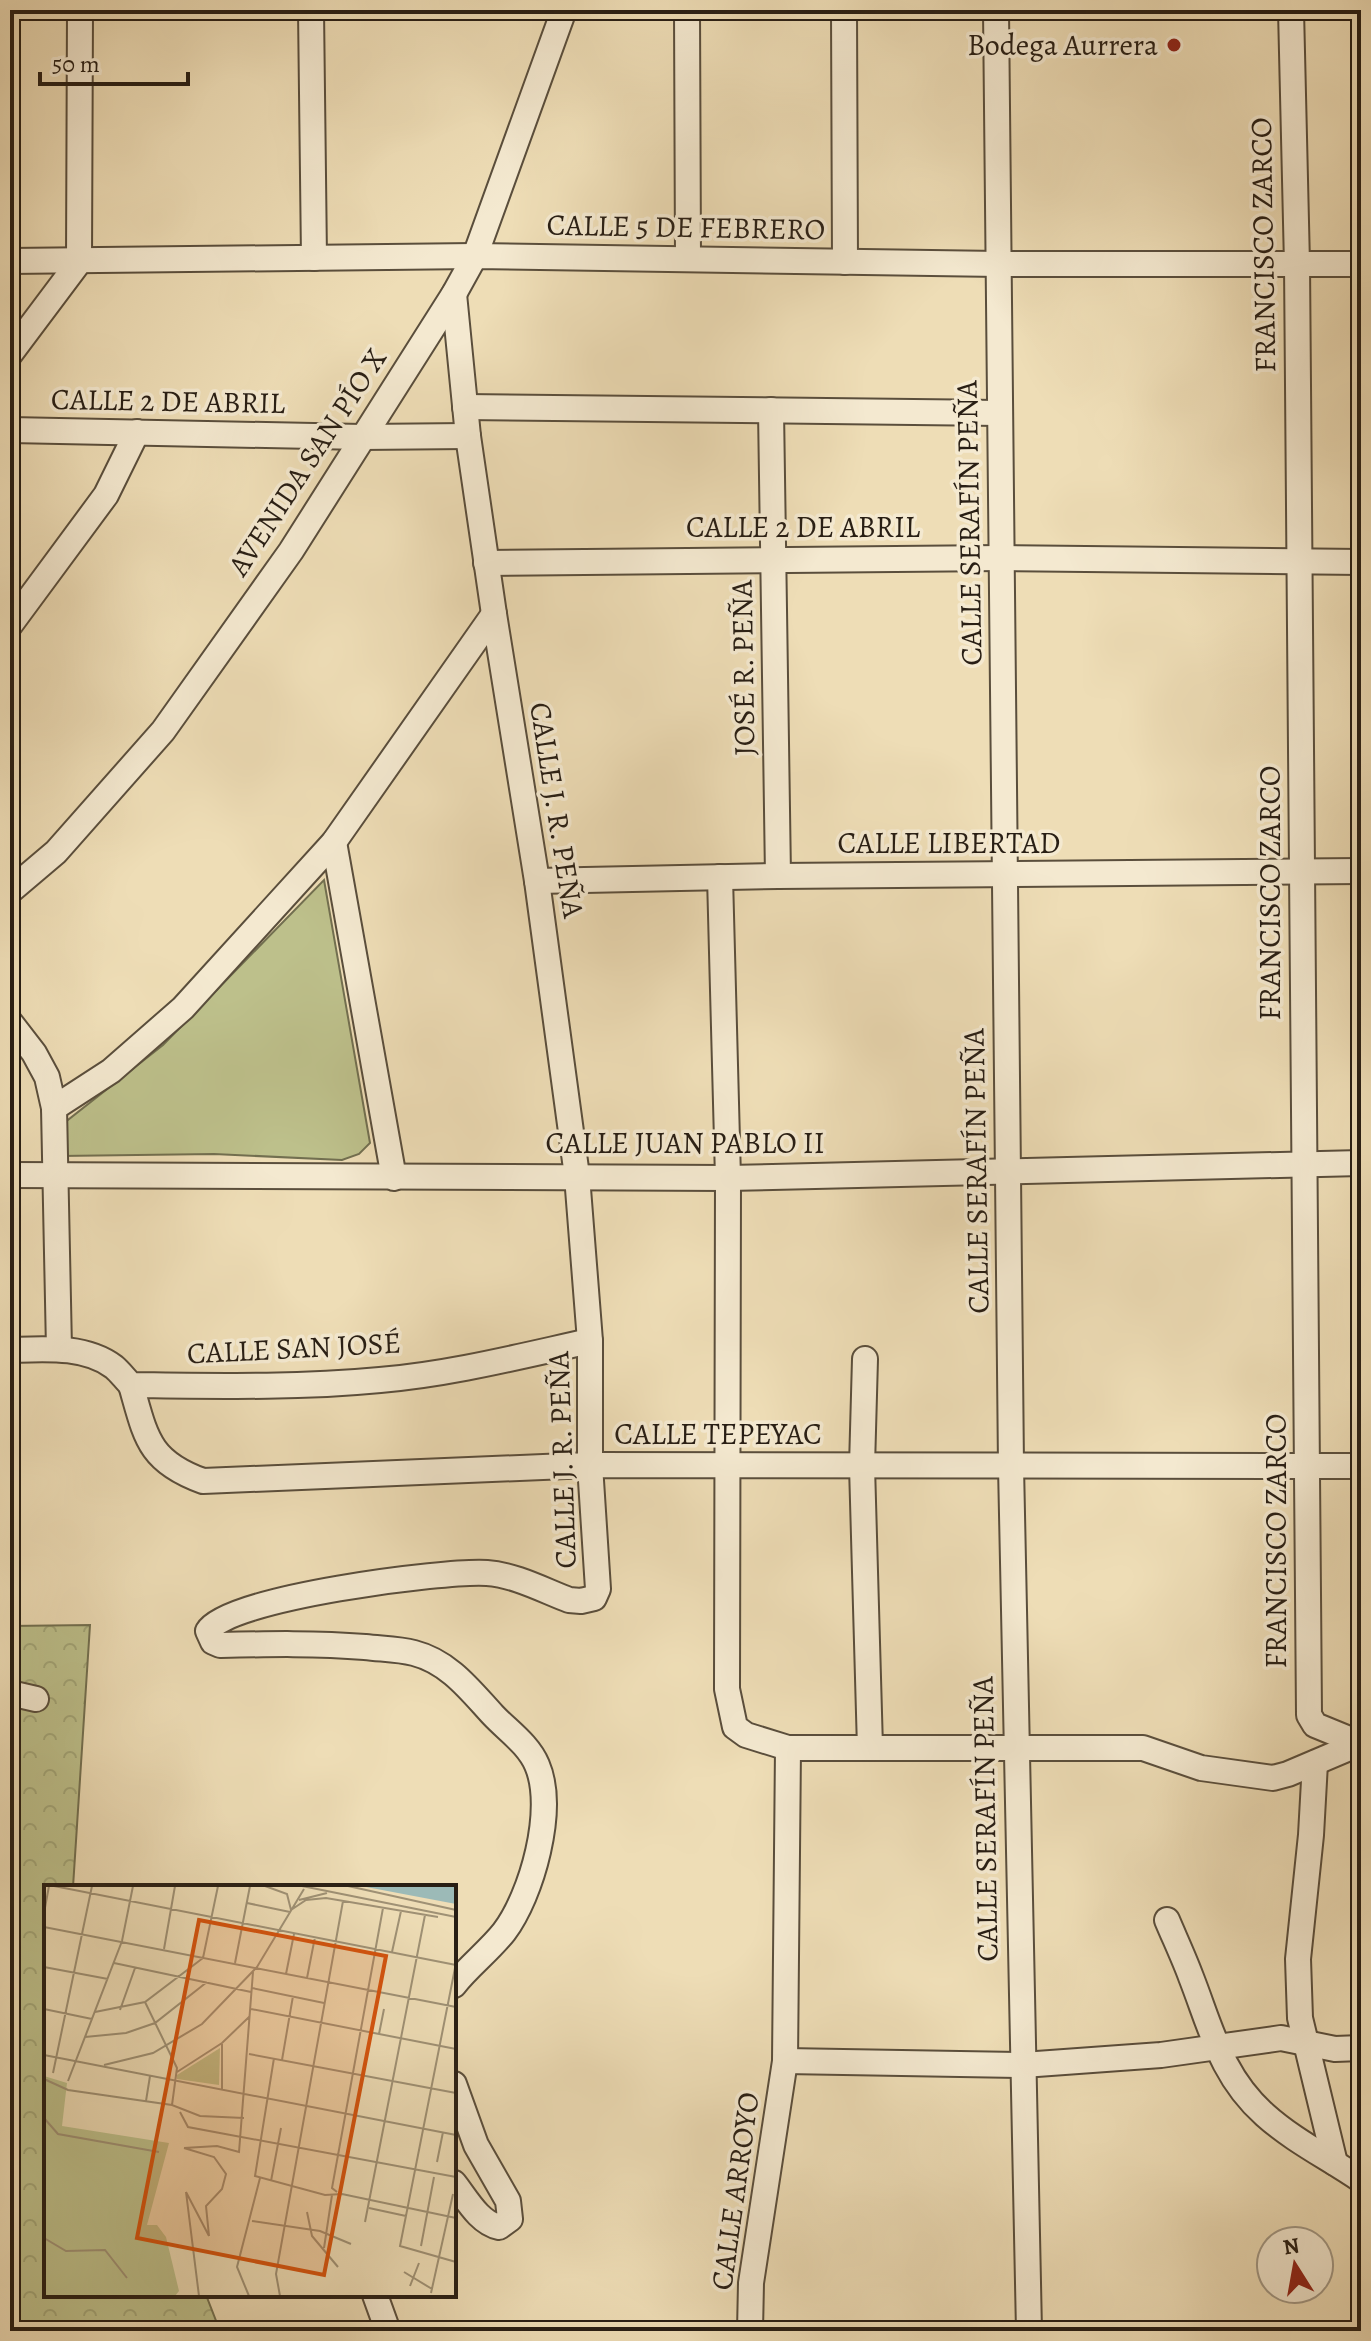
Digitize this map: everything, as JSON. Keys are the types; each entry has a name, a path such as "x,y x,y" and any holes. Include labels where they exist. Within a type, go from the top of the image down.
{"street":[{"path":"10,354 79,262 80,10"},
{"path":"311,10 314,258"},
{"name":"AVENIDA SAN PÍO X","path":"10,891 56,852 163,731 291,551 454,294 475,256 564,10"},
{"path":"687,10 688,259"},
{"path":"844,10 845,262"},
{"name":"CALLE SERAFÍN PEÑA","path":"996,10 1015,1748 1029,2331"},
{"name":"FRANCISCO ZARCO","path":"1291,10 1297,264 1309,1715 1315,1725 1360,1743"},
{"name":"CALLE 5 DE FEBRERO","path":"10,261 475,256 999,264 1361,264"},
{"name":"CALLE J. R. PEÑA","path":"454,294 468,436 537,881 577,1176 590,1341 590,1465 598,1589 594,1598 569,1600 491,1573 462,1572 305,1594 230,1614 212,1624 208,1631 213,1642 220,1645 327,1644 412,1653 431,1659 461,1680 530,1753 542,1783 544,1803 531,1877 504,1932 456,1983"},
{"path":"465,407 1000,413"},
{"name":"JOSÉ R. PEÑA","path":"771,410 778,876"},
{"name":"CALLE 2 DE ABRIL","path":"10,430 468,436"},
{"path":"10,625 106,495 137,432"},
{"name":"CALLE 2 DE ABRIL","path":"486,563 773,558 1361,562"},
{"path":"54,1108 111,1071 183,1008 334,842 494,614"},
{"path":"334,842 394,1178"},
{"name":"CALLE LIBERTAD","path":"537,881 1361,871"},
{"path":"720,877 728,1178 727,1689 735,1727 746,1735 788,1748 1143,1748 1201,1768 1273,1778 1360,1743"},
{"path":"10,1022 34,1053 47,1077 54,1108 59,1349"},
{"name":"CALLE JUAN PABLO II","path":"10,1175 728,1178 1361,1163"},
{"name":"CALLE SAN JOSÉ","path":"131,1385 271,1386 383,1380 590,1341"},
{"path":"10,1350 59,1349 89,1356 113,1366 131,1385"},
{"path":"865,1359 862,1466 870,1748"},
{"name":"CALLE TEPEYAC","path":"131,1385 146,1437 161,1458 179,1473 203,1481 590,1465 1361,1466"},
{"path":"10,1693 36,1699"},
{"name":"CALLE ARROYO","path":"750,2331 751,2283 785,2061 788,1748"},
{"path":"1315,1763 1298,1959 1300,2018 1335,2163"},
{"path":"1167,1920 1215,2047 1237,2083 1263,2113 1300,2142 1361,2180"},
{"path":"785,2061 1023,2065 1104,2060 1281,2038 1335,2049 1361,2048"},
{"path":"456,2090 476,2145 508,2201 510,2219 499,2227 491,2225 456,2186"},
{"path":"376,2297 388,2331"}],"green space":[{"path":"324,880 370,1143 359,1154 342,1160 214,1154 60,1156 54,1131 163,1045"},
{"path":"90,1625 73,1885 44,1885 44,2297 207,2297 220,2331 10,2331 10,1626"}],"place":[{"name":"Bodega Aurrera","path":"1174,45"}]}
